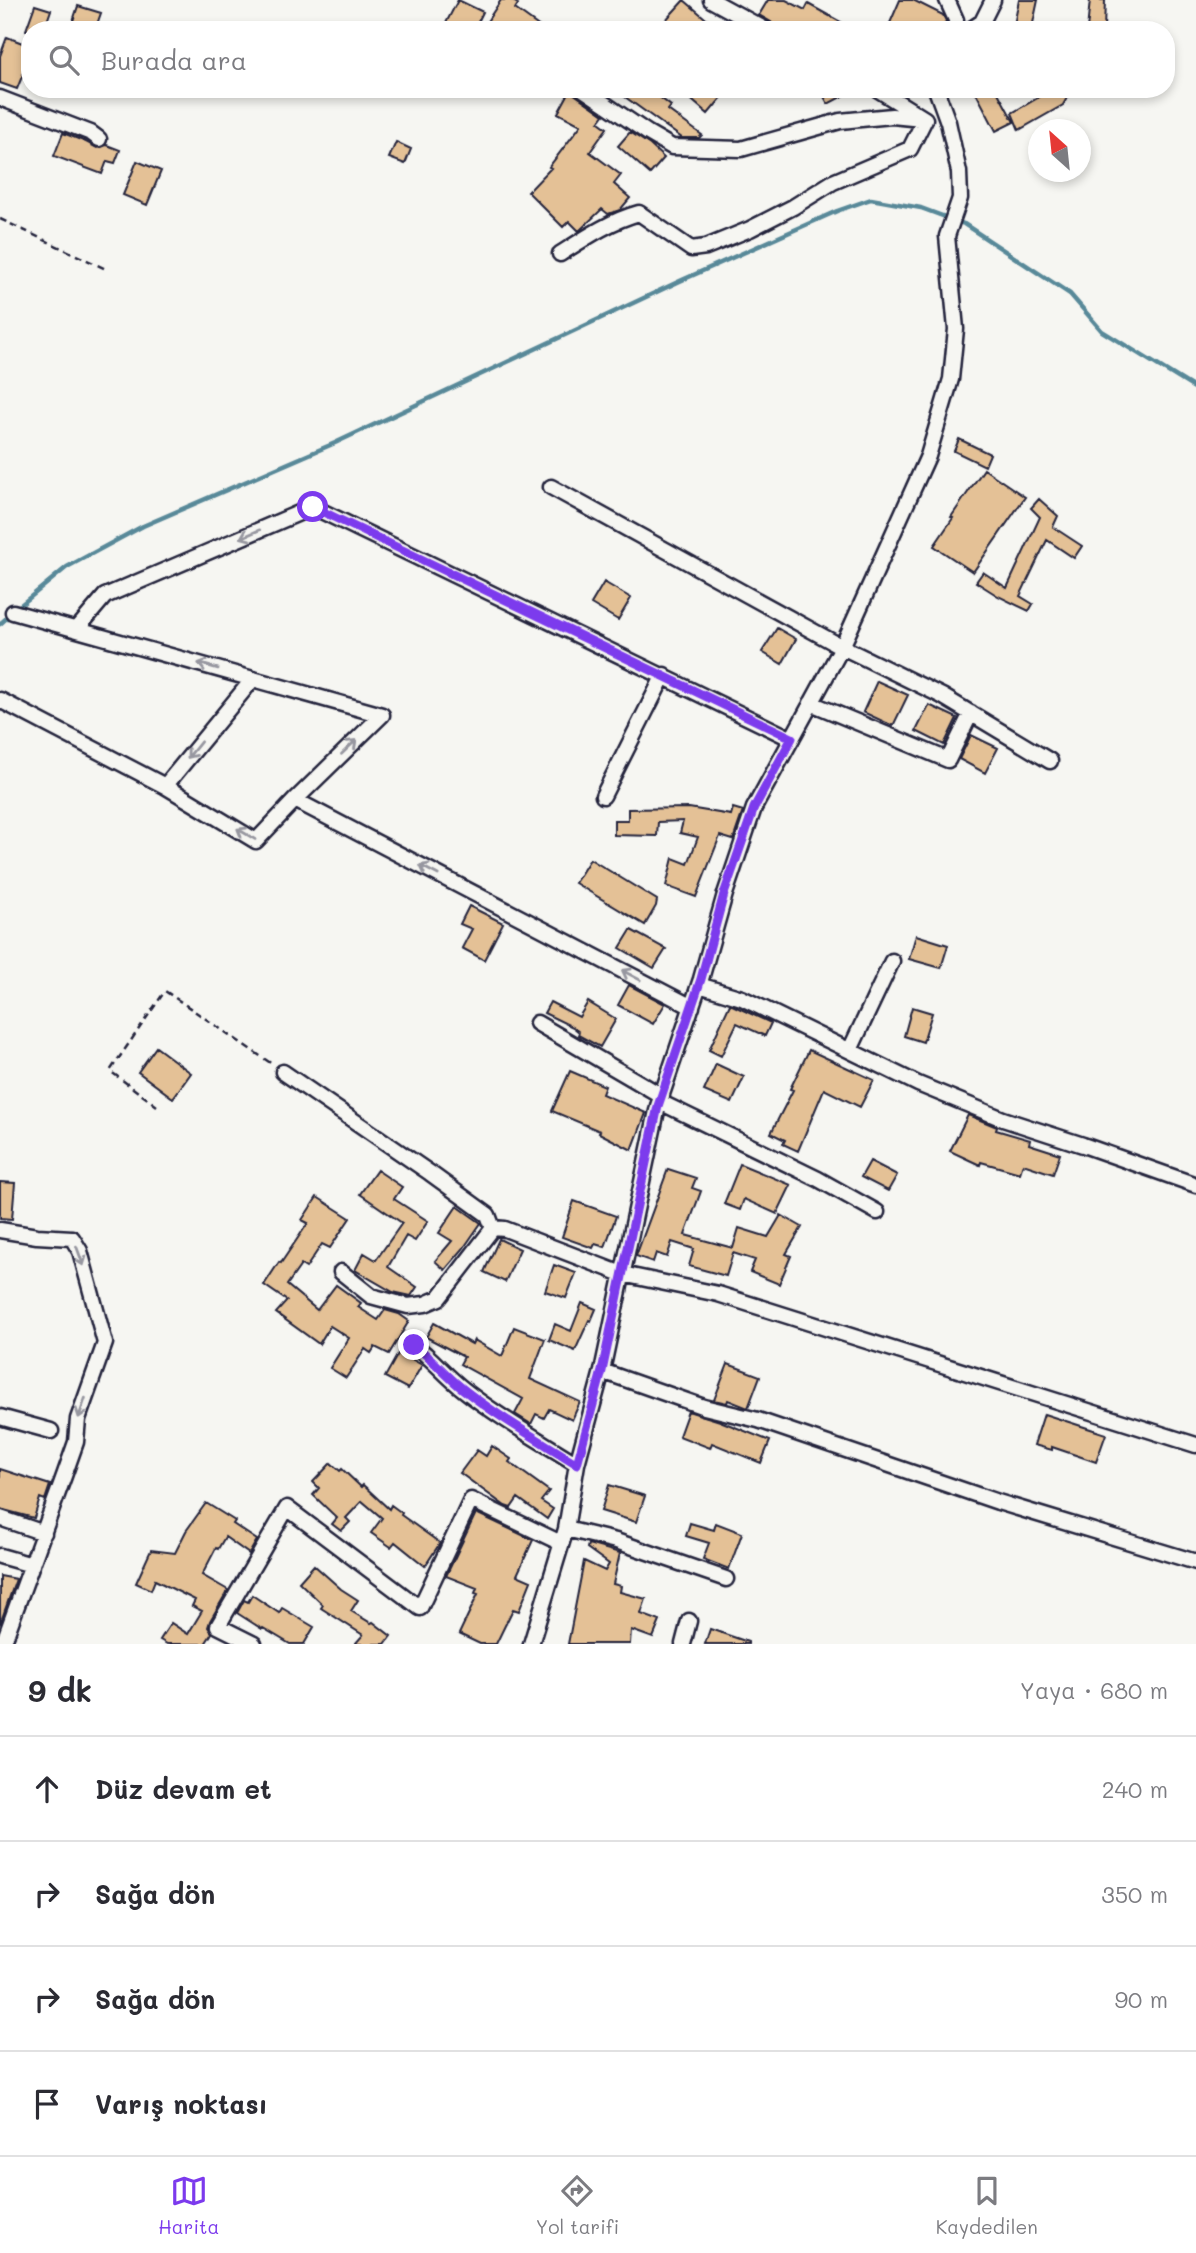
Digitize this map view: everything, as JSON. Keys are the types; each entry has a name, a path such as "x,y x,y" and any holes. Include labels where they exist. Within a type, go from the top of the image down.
{"street":[{"path":"711,0 750,21"},
{"path":"947,0 956,21"},
{"path":"982,21 993,0"},
{"path":"596,98 672,146 741,149 840,121 892,116 948,122"},
{"path":"891,98 925,119"},
{"path":"531,1644 564,1536 577,1464 602,1371 661,1099 699,985 724,894 754,808 842,647 928,456 951,379 956,328 947,236 960,198 959,172 948,122 939,98"},
{"path":"0,99 91,133 99,139"},
{"path":"560,254 598,230 626,216 639,213 691,249 706,247 783,213 834,181 910,149 925,119"},
{"path":"551,487 842,647 942,696 1050,761"},
{"path":"77,629 105,596 313,507 792,738"},
{"path":"0,700 165,786 256,841 382,715 13,612"},
{"path":"603,796 664,675"},
{"path":"165,786 253,679"},
{"path":"811,703 948,760 971,713"},
{"path":"295,800 692,1007"},
{"path":"850,1051 892,961"},
{"path":"699,985 742,998 918,1084 1003,1119 1196,1185"},
{"path":"537,1023 661,1099 877,1212"},
{"path":"283,1072 488,1215 493,1228"},
{"path":"341,1272 371,1296 408,1306 425,1304 439,1298 493,1228"},
{"path":"493,1228 505,1229 622,1274 719,1294 1196,1445"},
{"path":"0,1230 37,1236 72,1237 80,1251 105,1343 78,1419 76,1442 3,1644"},
{"path":"414,1345 481,1403 577,1464"},
{"path":"602,1371 704,1406 758,1420 998,1502 1196,1562"},
{"path":"0,1417 51,1431"},
{"path":"254,1644 218,1626 287,1508 420,1608 471,1500 564,1536 616,1541 726,1579"},
{"path":"0,1518 44,1533"},
{"path":"0,1556 32,1566"},
{"path":"683,1644 689,1621"}],"path":[{"path":"0,219 108,270"},
{"path":"157,1106 110,1071 165,991 283,1072"}],"building":[{"path":"458,0 483,12 478,21 447,21"},
{"path":"501,0 511,0 518,4 515,9 532,21 487,21"},
{"path":"684,0 708,21 665,21"},
{"path":"768,0 786,0 805,10 808,4 839,21 769,21 759,15"},
{"path":"900,0 913,0 943,15 946,21 891,21"},
{"path":"1019,0 1038,0 1034,21 1015,21"},
{"path":"1090,0 1105,0 1104,21 1088,21"},
{"path":"35,5 51,10 47,21 29,21"},
{"path":"78,6 101,13 98,21 73,21"},
{"path":"7,37 21,42 21,79 17,89 0,83 0,56"},
{"path":"566,98 580,98 604,115 599,122 607,128 590,152 621,175 614,184 630,198 620,210 608,214 602,209 579,231 569,221 563,227 528,192 551,168 549,167 581,125 558,113"},
{"path":"626,98 661,98 671,106 668,110 702,135 699,138 682,138"},
{"path":"689,98 721,98 708,114"},
{"path":"825,98 839,98 828,104"},
{"path":"979,98 1001,98 1014,122 996,131"},
{"path":"1038,98 1067,98 1063,105 1038,119 1028,119 1028,125 1019,130 1012,113"},
{"path":"630,132 664,158 650,174 618,146"},
{"path":"63,133 97,148 107,145 120,150 115,163 107,161 102,174 54,156"},
{"path":"396,142 411,149 405,164 389,158"},
{"path":"137,161 161,171 147,205 123,195"},
{"path":"959,439 990,454 985,466 954,451"},
{"path":"984,469 1025,497 973,572 934,546"},
{"path":"1039,499 1058,516 1053,527 1082,546 1074,558 1047,540 1020,596 1033,604 1029,611 976,582 983,572 1007,588 1040,517 1031,508"},
{"path":"604,582 631,598 618,620 591,604"},
{"path":"777,628 796,639 782,664 762,652"},
{"path":"877,681 908,695 893,726 863,712"},
{"path":"929,705 957,718 944,745 916,731"},
{"path":"971,735 998,748 985,773 959,759"},
{"path":"689,808 731,815 733,808 743,811 733,840 720,836 696,897 666,886 673,858 688,864 698,837 680,833 683,821 658,822 657,836 614,835 614,820 628,820 628,809"},
{"path":"590,859 657,900 645,925 575,883"},
{"path":"469,906 503,923 484,960 462,948 472,929 460,924"},
{"path":"631,930 666,949 654,968 620,948"},
{"path":"916,935 948,945 941,968 909,959"},
{"path":"629,985 665,1004 653,1024 618,1005"},
{"path":"550,1002 579,1017 588,1002 616,1019 600,1047 578,1035 579,1032 573,1027 544,1013"},
{"path":"730,1004 771,1023 765,1036 737,1023 721,1056 709,1050"},
{"path":"912,1007 932,1013 923,1042 904,1036"},
{"path":"156,1047 191,1073 173,1098 138,1072"},
{"path":"809,1050 874,1080 860,1107 824,1089 798,1151 783,1144 785,1140 771,1133 793,1090 790,1089"},
{"path":"716,1064 744,1077 732,1103 704,1091"},
{"path":"570,1071 605,1086 602,1094 646,1113 632,1150 599,1133 600,1131 552,1111"},
{"path":"968,1115 997,1127 996,1130 1030,1140 1029,1144 1060,1154 1053,1174 1023,1164 1020,1173 981,1162 980,1165 950,1151"},
{"path":"870,1161 897,1175 888,1191 861,1177"},
{"path":"740,1164 791,1185 777,1214 744,1199 740,1210 724,1204"},
{"path":"668,1169 696,1178 692,1188 701,1191 685,1235 733,1248 739,1228 768,1237 781,1215 802,1227 786,1254 791,1256 779,1284 750,1272 755,1260 733,1253 726,1276 689,1266 694,1249 672,1242 667,1257 656,1253 653,1262 636,1256"},
{"path":"377,1170 402,1187 394,1199 428,1221 415,1241 406,1236 388,1267 417,1287 411,1296 393,1292 355,1270 364,1253 376,1260 402,1223 360,1194"},
{"path":"0,1182 15,1183 12,1219 0,1218"},
{"path":"317,1197 350,1218 330,1248 322,1244 306,1268 301,1265 287,1285 317,1310 336,1285 361,1303 358,1307 378,1320 385,1310 399,1314 409,1321 389,1354 375,1347 371,1353 365,1349 346,1378 330,1368 349,1338 330,1326 319,1344 276,1313 287,1301 264,1285 308,1223 302,1220"},
{"path":"574,1201 616,1216 605,1247 595,1244 593,1248 562,1237"},
{"path":"457,1206 481,1223 445,1270 435,1261 452,1241 439,1233"},
{"path":"499,1239 520,1249 505,1282 484,1272"},
{"path":"554,1265 576,1273 566,1298 545,1291"},
{"path":"582,1303 596,1309 575,1351 549,1340 555,1324 571,1331"},
{"path":"434,1323 472,1344 474,1340 502,1356 514,1327 545,1339 530,1379 580,1402 572,1420 549,1409 544,1418 536,1414 531,1424 515,1414 523,1399 460,1364 464,1357 426,1337"},
{"path":"399,1352 422,1365 408,1389 385,1377"},
{"path":"728,1364 760,1376 748,1408 728,1400 727,1403 714,1400"},
{"path":"688,1411 770,1441 761,1463 712,1443 710,1448 679,1436"},
{"path":"1044,1414 1106,1434 1096,1462 1052,1447 1052,1450 1034,1445"},
{"path":"492,1446 549,1491 541,1501 553,1509 547,1519 518,1498 511,1508 505,1506 460,1473 477,1450 486,1456"},
{"path":"331,1463 340,1471 342,1469 361,1487 363,1485 389,1509 391,1505 440,1543 425,1566 395,1542 391,1547 371,1533 382,1518 362,1501 346,1518 350,1522 341,1531 332,1524 337,1518 313,1495 319,1488 313,1482"},
{"path":"0,1469 50,1485 45,1500 40,1498 34,1518 0,1509"},
{"path":"609,1485 645,1496 636,1522 601,1511"},
{"path":"206,1503 235,1521 233,1524 257,1540 249,1554 225,1537 202,1575 228,1590 210,1621 208,1627 212,1633 205,1644 167,1644 160,1640 171,1623 188,1634 202,1611 192,1606 195,1600 155,1580 151,1590 136,1583 151,1550 175,1553 186,1531"},
{"path":"476,1513 533,1540 517,1575 531,1581 519,1611 513,1609 496,1644 480,1644 459,1634 478,1594 475,1593 477,1588 446,1576"},
{"path":"690,1523 714,1530 716,1523 742,1533 729,1569 703,1559 709,1543 686,1536"},
{"path":"588,1544 620,1553 613,1584 621,1586 620,1592 646,1599 641,1614 660,1621 653,1638 631,1630 630,1644 568,1644 584,1561 605,1571 609,1564 587,1548"},
{"path":"314,1565 358,1600 351,1611 373,1622 391,1636 385,1644 355,1644 363,1635 321,1608 323,1605 299,1582"},
{"path":"0,1576 16,1579 0,1624"},
{"path":"252,1595 279,1613 282,1608 314,1627 304,1644 290,1644 237,1613 244,1600 248,1602"},
{"path":"710,1629 748,1642 748,1644 705,1644"}],"waterway":[{"path":"17,608 67,567 143,526 335,443 680,281 837,211 871,199 921,208 964,224 1070,294 1102,331 1196,389"},
{"path":"0,624 11,614"}],"route":[{"path":"313,507 792,738 754,808 724,894 701,979 658,1106 602,1371 577,1464 481,1403 414,1345"}]}
